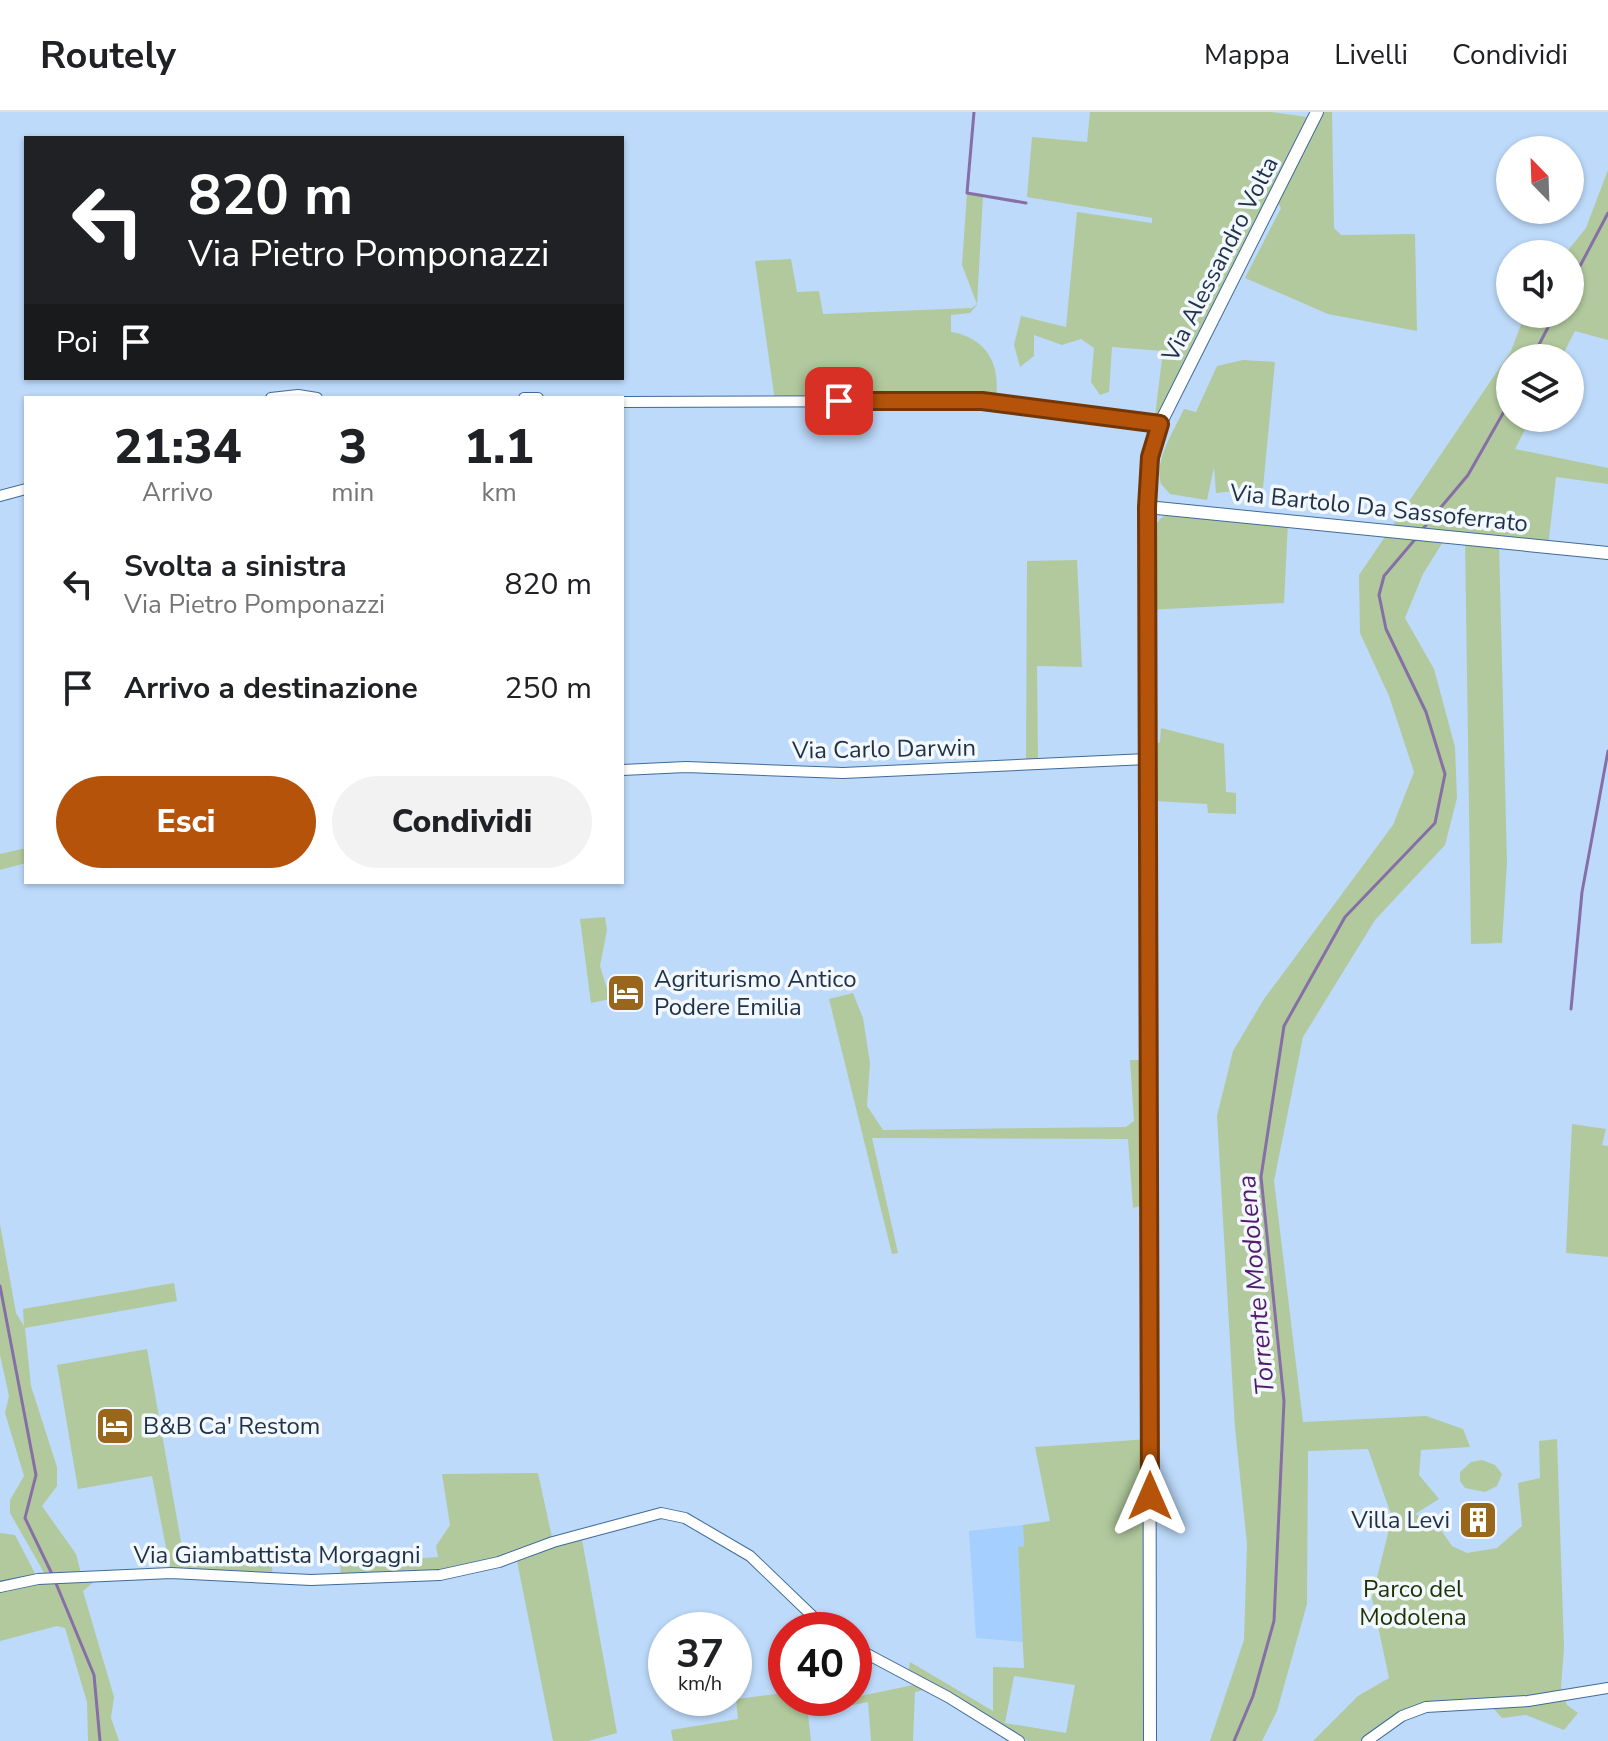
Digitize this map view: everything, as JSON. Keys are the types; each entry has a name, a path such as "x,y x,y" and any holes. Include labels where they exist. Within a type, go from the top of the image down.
{"street":[{"name":"Via Alessandro Volta","path":"1150,1741 1147,507 1150,457 1160,424 1317,112"},
{"path":"624,402 982,401 1160,424"},
{"path":"0,496 24,490"},
{"name":"Via Bartolo Da Sassoferrato","path":"1147,507 1608,553"},
{"name":"Via Carlo Darwin","path":"624,770 686,767 843,773 1147,759"},
{"name":"Via Giambattista Morgagni","path":"0,1587 38,1579 179,1572 311,1580 440,1575 499,1562 553,1542 661,1513 685,1518 750,1556 808,1612"},
{"path":"872,1656 937,1690 1019,1741"},
{"path":"1367,1741 1402,1716 1426,1707 1528,1701 1608,1688"}],"shaded area":[{"path":"1023,1525 1024,1546 1018,1548 1023,1642 976,1638 969,1531"}],"green space":[{"path":"1090,112 1271,112 1314,118 1316,112 1332,112 1334,228 1341,235 1415,234 1417,331 1328,314 1245,278 1281,208 1276,200 1154,424 1163,351 1112,347 1109,392 1100,395 1091,382 1094,348 1081,339 1062,345 1034,335 1034,356 1020,367 1014,345 1021,316 1066,327 1077,212 1152,223 1152,218 1027,197 1032,137 1087,142"},
{"name":"Parco del Modolena","path":"1608,170 1608,340 1575,331 1568,344 1514,344 1520,328 1584,328 1584,240 1576,240 1586,228"},
{"path":"967,193 983,196 977,305 970,313 951,315 951,332 975,341 990,357 996,378 995,403 775,401 755,261 791,259 797,292 819,291 823,314 972,308 977,304 962,265"},
{"path":"1243,360 1275,362 1263,488 1216,493 1214,467 1207,500 1170,494 1161,484 1160,465 1184,409 1196,412 1217,366"},
{"name":"Parco del Modolena","path":"1496,373 1496,432 1524,432 1515,449 1608,468 1608,484 1556,477 1548,547 1499,543 1507,863 1502,943 1471,944 1465,539 1446,537 1423,574 1405,618 1434,669 1455,747 1457,798 1445,845 1375,920 1303,1037 1274,1181 1303,1422 1426,1416 1463,1429 1470,1447 1421,1450 1419,1475 1439,1499 1415,1514 1438,1526 1452,1546 1467,1553 1497,1548 1522,1526 1518,1483 1540,1478 1539,1441 1557,1439 1564,1648 1561,1687 1567,1705 1578,1713 1564,1730 1526,1715 1502,1718 1493,1708 1475,1703 1426,1707 1367,1741 1313,1741 1358,1696 1389,1678 1372,1598 1392,1517 1368,1449 1308,1451 1307,1604 1277,1711 1262,1741 1210,1741 1244,1640 1247,1544 1235,1428 1217,1116 1233,1051 1264,999 1393,825 1414,772 1389,696 1360,633 1359,575"},
{"path":"1178,510 1288,521 1284,603 1147,610 1153,528 1161,518"},
{"path":"1077,560 1082,667 1037,666 1038,764 1026,765 1027,561"},
{"path":"1161,728 1224,744 1226,792 1236,793 1236,814 1208,813 1207,804 1155,801 1155,745 1160,742"},
{"path":"24,848 24,864 0,870 0,854"},
{"path":"605,917 607,930 600,966 610,999 591,1003 580,919"},
{"path":"853,993 863,1018 870,1063 867,1106 883,1130 1126,1127 1134,1121 1130,1060 1143,1060 1144,1205 1133,1208 1128,1139 872,1138 898,1253 892,1254 829,999"},
{"path":"1572,1124 1606,1129 1602,1145 1608,1146 1608,1257 1566,1253"},
{"path":"0,1224 16,1313 24,1326 23,1309 174,1283 177,1301 25,1328 31,1386 57,1467 57,1486 42,1506 76,1554 82,1577 101,1576 83,1591 114,1697 111,1718 119,1741 88,1741 87,1702 65,1628 57,1626 0,1641 0,1533 15,1535 38,1579 47,1578 10,1513 10,1500 24,1476 5,1413 9,1396 0,1355"},
{"path":"147,1349 184,1559 272,1567 273,1578 171,1573 152,1476 78,1489 57,1365"},
{"path":"1149,1439 1150,1620 1143,1620 1144,1741 1028,1741 933,1688 915,1692 913,1741 871,1741 869,1716 872,1716 872,1694 923,1683 908,1674 910,1662 993,1711 993,1667 1024,1668 1018,1547 1024,1546 1023,1525 1050,1521 1035,1447","holes":["1014,1676 1075,1685 1066,1733 1005,1723"]},
{"path":"1482,1460 1495,1465 1502,1474 1497,1486 1485,1492 1465,1488 1460,1481 1460,1472 1471,1462"},
{"path":"538,1473 553,1542 581,1534 617,1733 588,1741 553,1741 516,1556 466,1570 341,1580 340,1564 438,1557 436,1546 450,1525 442,1474"},
{"path":"768,1695 768,1716 808,1716 811,1741 673,1741 671,1730 738,1719 738,1716 752,1716 752,1697"}],"waterway":[{"path":"974,112 967,193 1026,203"},
{"name":"Torrente Modolena","path":"1584,258 1608,213"},
{"name":"Torrente Modolena","path":"1539,344 1548,328"},
{"name":"Torrente Modolena","path":"1421,531 1468,475 1496,426"},
{"name":"Torrente Modolena","path":"1234,1741 1253,1696 1274,1621 1284,1401 1261,1177 1284,1026 1345,917 1435,823 1445,774 1426,712 1386,629 1379,595 1384,576 1417,537"},
{"path":"1571,1009 1582,892 1608,751"},
{"path":"0,1286 36,1475 25,1518 52,1574"},
{"path":"55,1581 94,1675 100,1741"}],"place":[{"name":"Agriturismo Antico Podere Emilia","path":"626,993"},
{"name":"B&B Ca' Restom","path":"115,1426"},
{"name":"Villa Levi","path":"1478,1520"}],"route":[{"path":"839,401 982,401 1160,424 1150,457 1147,507 1150,1496"}]}
